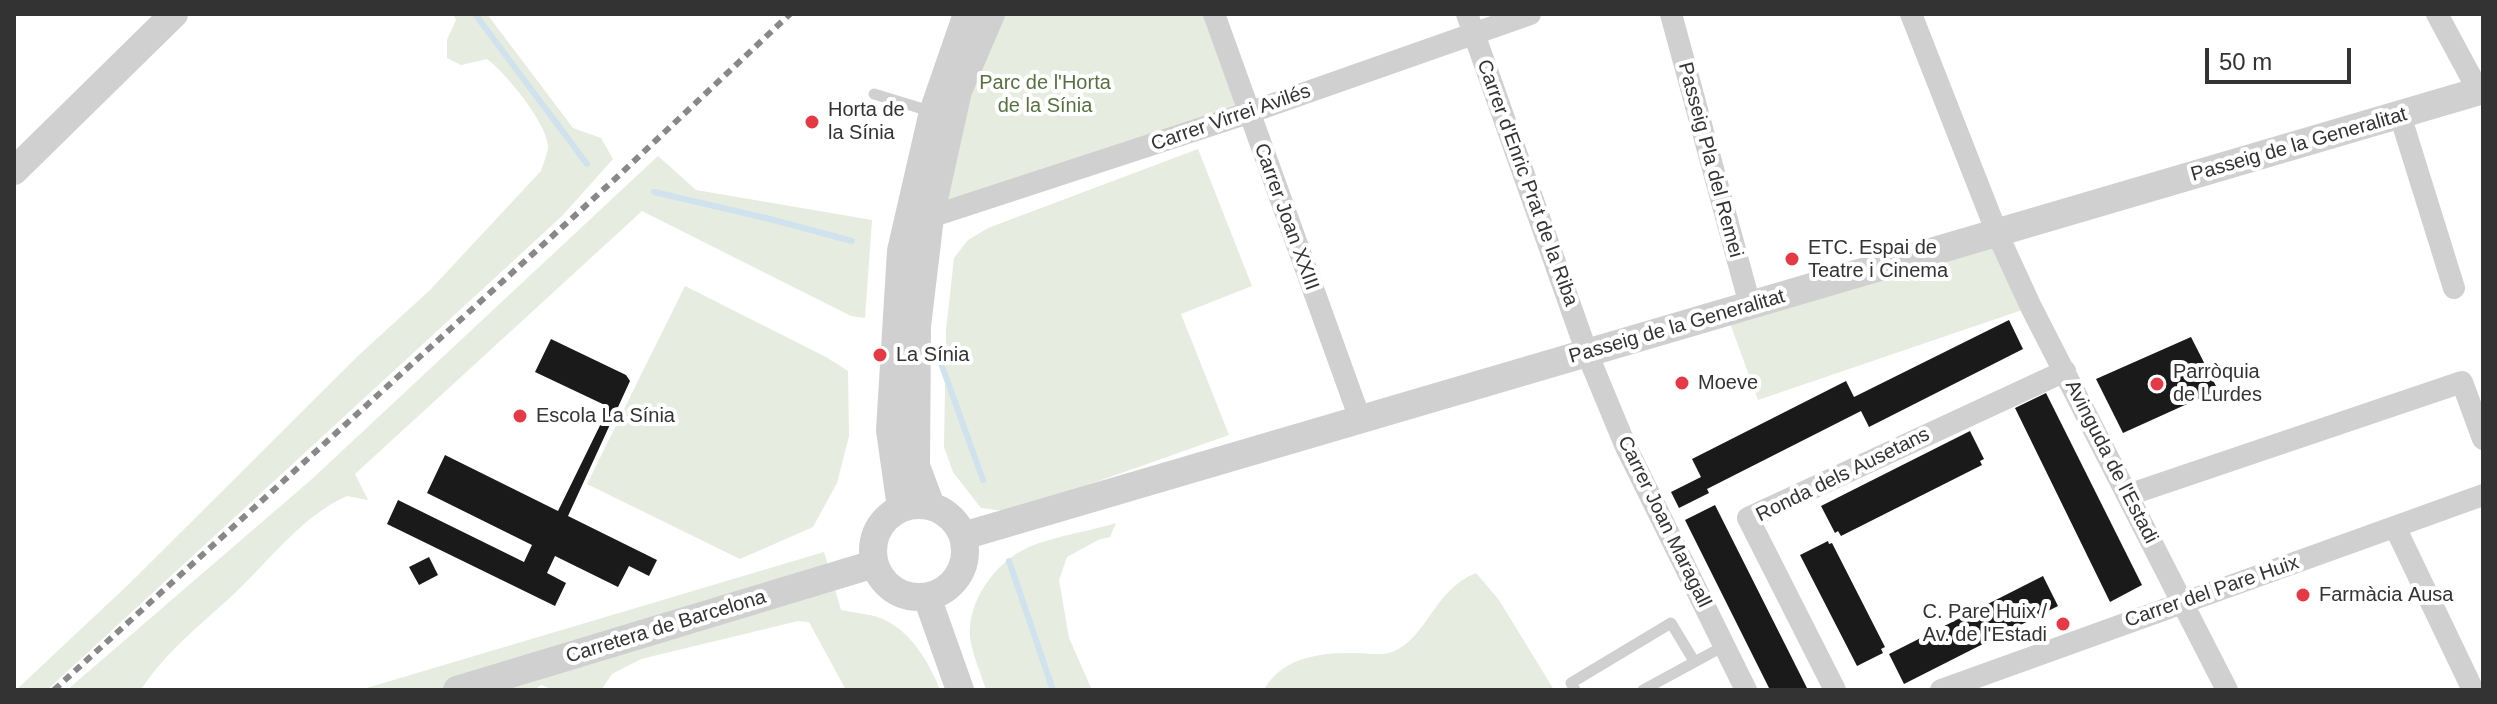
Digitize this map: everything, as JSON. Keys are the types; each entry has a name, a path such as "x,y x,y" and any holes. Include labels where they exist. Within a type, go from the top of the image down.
{"street":[{"path":"14,171 174,14"},
{"path":"901,508 890,430 901,251 933,112 967,14"},
{"path":"931,506 916,466 917,326 930,217 958,91 991,14"},
{"name":"Carrer Joan XXIII","path":"1214,14 1360,419"},
{"name":"Carrer Virrei Avilés","path":"930,217 1248,113 1470,24 1530,14"},
{"name":"Passeig Pla del Remei","path":"1671,14 1750,305"},
{"name":"Avinguda de l'Estadi","path":"1911,14 1997,233 2227,690"},
{"path":"2437,14 2481,91"},
{"name":"Carrer d'Enric Prat de la Riba","path":"1470,24 1587,353"},
{"name":"Passeig de la Generalitat","path":"963,536 2481,91"},
{"path":"2400,115 2454,288"},
{"name":"Carrer Joan Maragall","path":"1587,353 1626,447 1746,690"},
{"name":"Ronda dels Ausetans","path":"1835,690 1748,518 2065,371"},
{"path":"2128,495 2462,382 2483,439"},
{"name":"Carrer del Pare Huix","path":"1941,690 2483,495"},
{"path":"915,504 931,506 956,522 966,552 963,567 942,592 927,597 900,594 879,576 874,564 874,537 889,515 901,508 915,504"},
{"path":"2395,527 2473,690"},
{"name":"Carretera de Barcelona","path":"457,690 874,564"},
{"path":"927,597 960,690"}],"lane":[{"path":"874,94 933,112"},
{"path":"1575,690 1571,683 1671,623 1694,661"},
{"path":"1643,690 1724,646"}],"green space":[{"path":"453,14 487,14 573,128 601,138 613,159 562,216 47,690 16,690 130,583 360,354 430,290 541,171 548,149 546,136 514,86 487,59 461,65 447,58 447,40 456,20"},
{"name":"Parc de l'Horta de la Sínia","path":"991,14 1214,14 1248,113 930,217"},
{"path":"1198,149 1252,286 1181,314 1229,435 1011,512 981,508 953,472 944,447 946,330 954,258 968,240 988,228"},
{"path":"658,156 696,190 872,220 865,318 851,316 642,211 355,474 368,500 347,496 303,525 175,648 141,690 67,690 312,479"},
{"path":"1997,233 2031,307 1758,400 1726,312"},
{"path":"685,286 848,371 849,436 837,483 813,527 740,559 587,484"},
{"path":"1116,523 1110,537 1067,557 1059,580 1069,638 1092,690 986,690 971,643 970,623 986,584 1005,563 1027,548"},
{"path":"824,552 841,610 880,618 904,633 925,660 940,690 846,690 809,622 798,621 641,659 612,674 601,690 554,690 541,685 534,690 360,690"},
{"path":"1476,573 1499,600 1554,690 1264,690 1281,670 1304,659 1343,653 1383,654 1404,646 1450,591"}],"building":[{"path":"2009,320 2023,349 1869,427 1861,411 1707,489 1709,493 1679,508 1671,492 1701,477 1692,459 1846,381 1854,397"},
{"name":"Parròquia de Lurdes","path":"2191,337 2218,390 2123,433 2096,379"},
{"path":"551,339 626,375 630,381 568,516 657,560 649,576 629,566 618,587 555,556 547,573 566,583 555,606 387,524 398,500 524,562 532,545 427,493 445,455 558,511 609,407 535,372"},
{"path":"2046,393 2142,585 2110,602 2015,408"},
{"path":"1970,431 1984,459 1980,461 1982,465 1841,536 1838,531 1835,533 1821,506"},
{"path":"1715,505 1808,690 1770,690 1685,520"},
{"path":"1828,541 1832,543 1885,647 1881,649 1883,653 1857,666 1800,555"},
{"path":"429,557 438,575 419,585 409,567"},
{"path":"2043,576 2058,606 1904,684 1889,654"}],"waterway":[{"path":"475,14 587,164"},
{"path":"654,192 852,241"},
{"path":"942,366 983,480"},
{"path":"1009,561 1053,690"}],"railway":[{"path":"54,690 615,179 790,14"}],"place":[{"name":"Horta de la Sínia","path":"812,122"},
{"name":"ETC. Espai de Teatre i Cinema","path":"1792,259"},
{"name":"La Sínia","path":"880,355"},
{"name":"Moeve","path":"1682,383"},
{"name":"Parròquia de Lurdes","path":"2157,384"},
{"name":"Escola La Sínia","path":"520,416"},
{"name":"Farmàcia Ausa","path":"2303,595"},
{"name":"C. Pare Huix / Av. de l'Estadi","path":"2063,624"}]}
